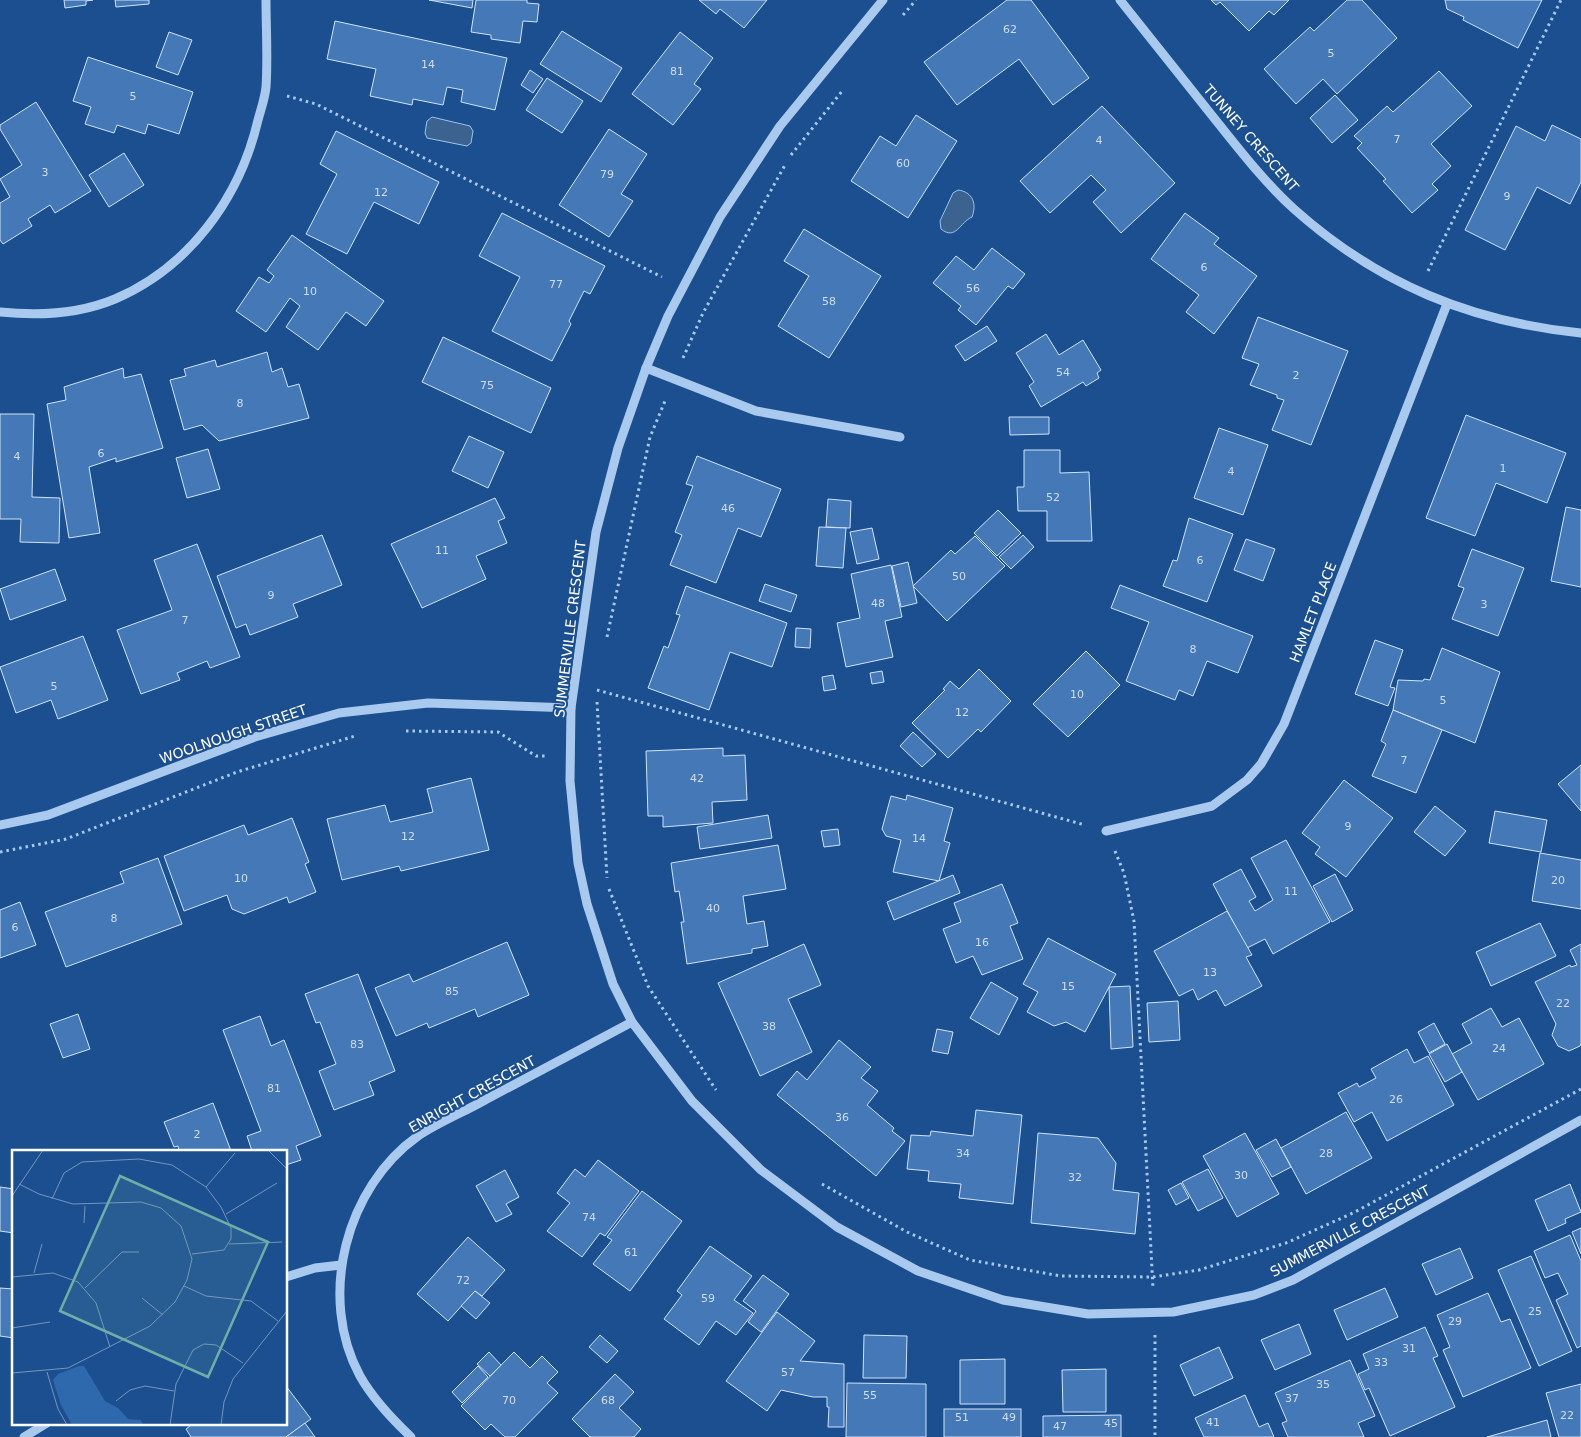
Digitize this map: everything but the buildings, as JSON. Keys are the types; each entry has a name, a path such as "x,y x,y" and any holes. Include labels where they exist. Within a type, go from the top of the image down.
{"street":[{"path":"0,312 29,315 59,314 115,299 164,271 186,252 224,206 251,150 265,92 266,0"},
{"name":"SUMMERVILLE CRESCENT","path":"883,0 780,126 720,217 683,288 646,368 618,448 596,532 572,708 570,780 578,863 586,904 614,984 632,1022 692,1102 725,1137 761,1170 837,1227 918,1271 960,1288 1003,1300 1088,1314 1173,1312 1254,1295 1293,1280 1581,1120"},
{"name":"TUNNEY CRESCENT","path":"1120,0 1242,153 1294,209 1352,255 1418,292 1447,304 1534,328 1581,333"},
{"name":"HAMLET PLACE","path":"1106,831 1212,806 1247,780 1261,764 1284,724 1447,304"},
{"path":"646,368 756,411 900,437"},
{"name":"WOOLNOUGH STREET","path":"0,825 48,815 255,737 339,713 428,703 572,708"},
{"name":"ENRIGHT CRESCENT","path":"411,1437 387,1414 360,1376 351,1355 340,1310 341,1265 347,1239 368,1190 382,1170 418,1136 632,1022"},
{"path":"288,1275 315,1268 341,1265"},
{"path":"24,1437 45,1424"}],"path":[{"path":"899,19 916,0"},
{"path":"1418,292 1561,0"},
{"path":"702,313 789,158 847,84"},
{"path":"265,92 316,104 683,288"},
{"path":"606,644 650,438"},
{"path":"598,681 596,690 607,884 648,986 720,1095"},
{"path":"575,684 1106,831 1124,873 1134,921 1155,1313 1155,1437"},
{"path":"398,732 498,732 536,756"},
{"path":"0,852 66,839 237,772 364,734"},
{"path":"818,1181 907,1232 970,1260 1060,1276 1153,1277 1199,1270 1286,1243 1353,1213 1581,1089"}],"water":[{"path":"432,117 470,126 473,131 471,143 467,146 427,138 425,133 427,121"},
{"path":"958,190 970,196 974,203 974,208 972,217 954,232 950,233 941,229 940,221 953,193"}]}
